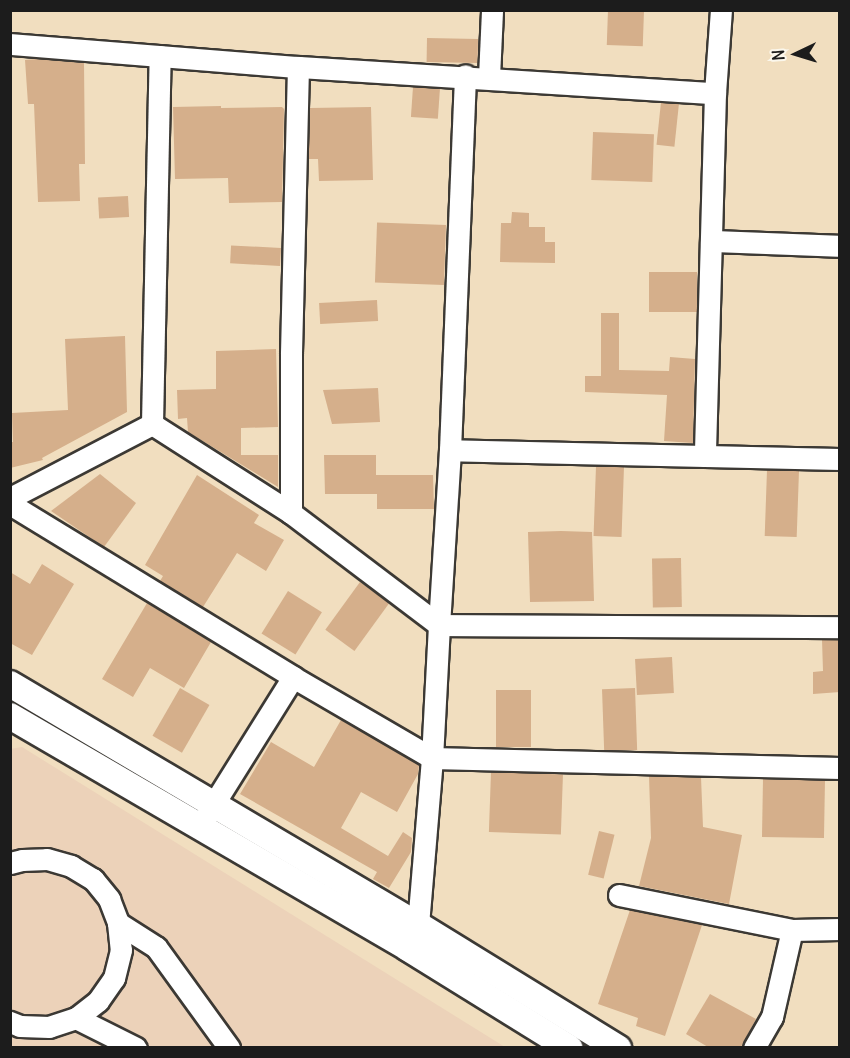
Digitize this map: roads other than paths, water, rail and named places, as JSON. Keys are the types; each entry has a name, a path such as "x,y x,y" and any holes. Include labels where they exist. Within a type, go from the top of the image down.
{"street":[{"path":"489,77 492,10"},
{"path":"705,456 715,93 721,10"},
{"path":"10,44 298,67 465,75 715,93"},
{"path":"152,424 160,56"},
{"path":"291,513 291,353 298,67"},
{"path":"418,925 432,758 450,450 465,75"},
{"path":"711,241 840,246"},
{"path":"10,498 152,424"},
{"path":"152,424 291,513 439,625 840,627"},
{"path":"450,450 840,459"},
{"path":"10,504 293,677 432,758 840,768"},
{"path":"200,827 293,677"},
{"path":"10,684 418,925 618,1047"},
{"path":"10,716 408,948 568,1047"},
{"path":"10,863 47,859 71,866 93,879 109,899 118,922 121,950 114,978 98,1001 76,1018 49,1027 14,1027"},
{"path":"619,895 792,930 840,929"},
{"path":"118,922 156,947 230,1047"},
{"path":"754,1047 772,1017 792,930"},
{"path":"76,1018 136,1047"}]}
